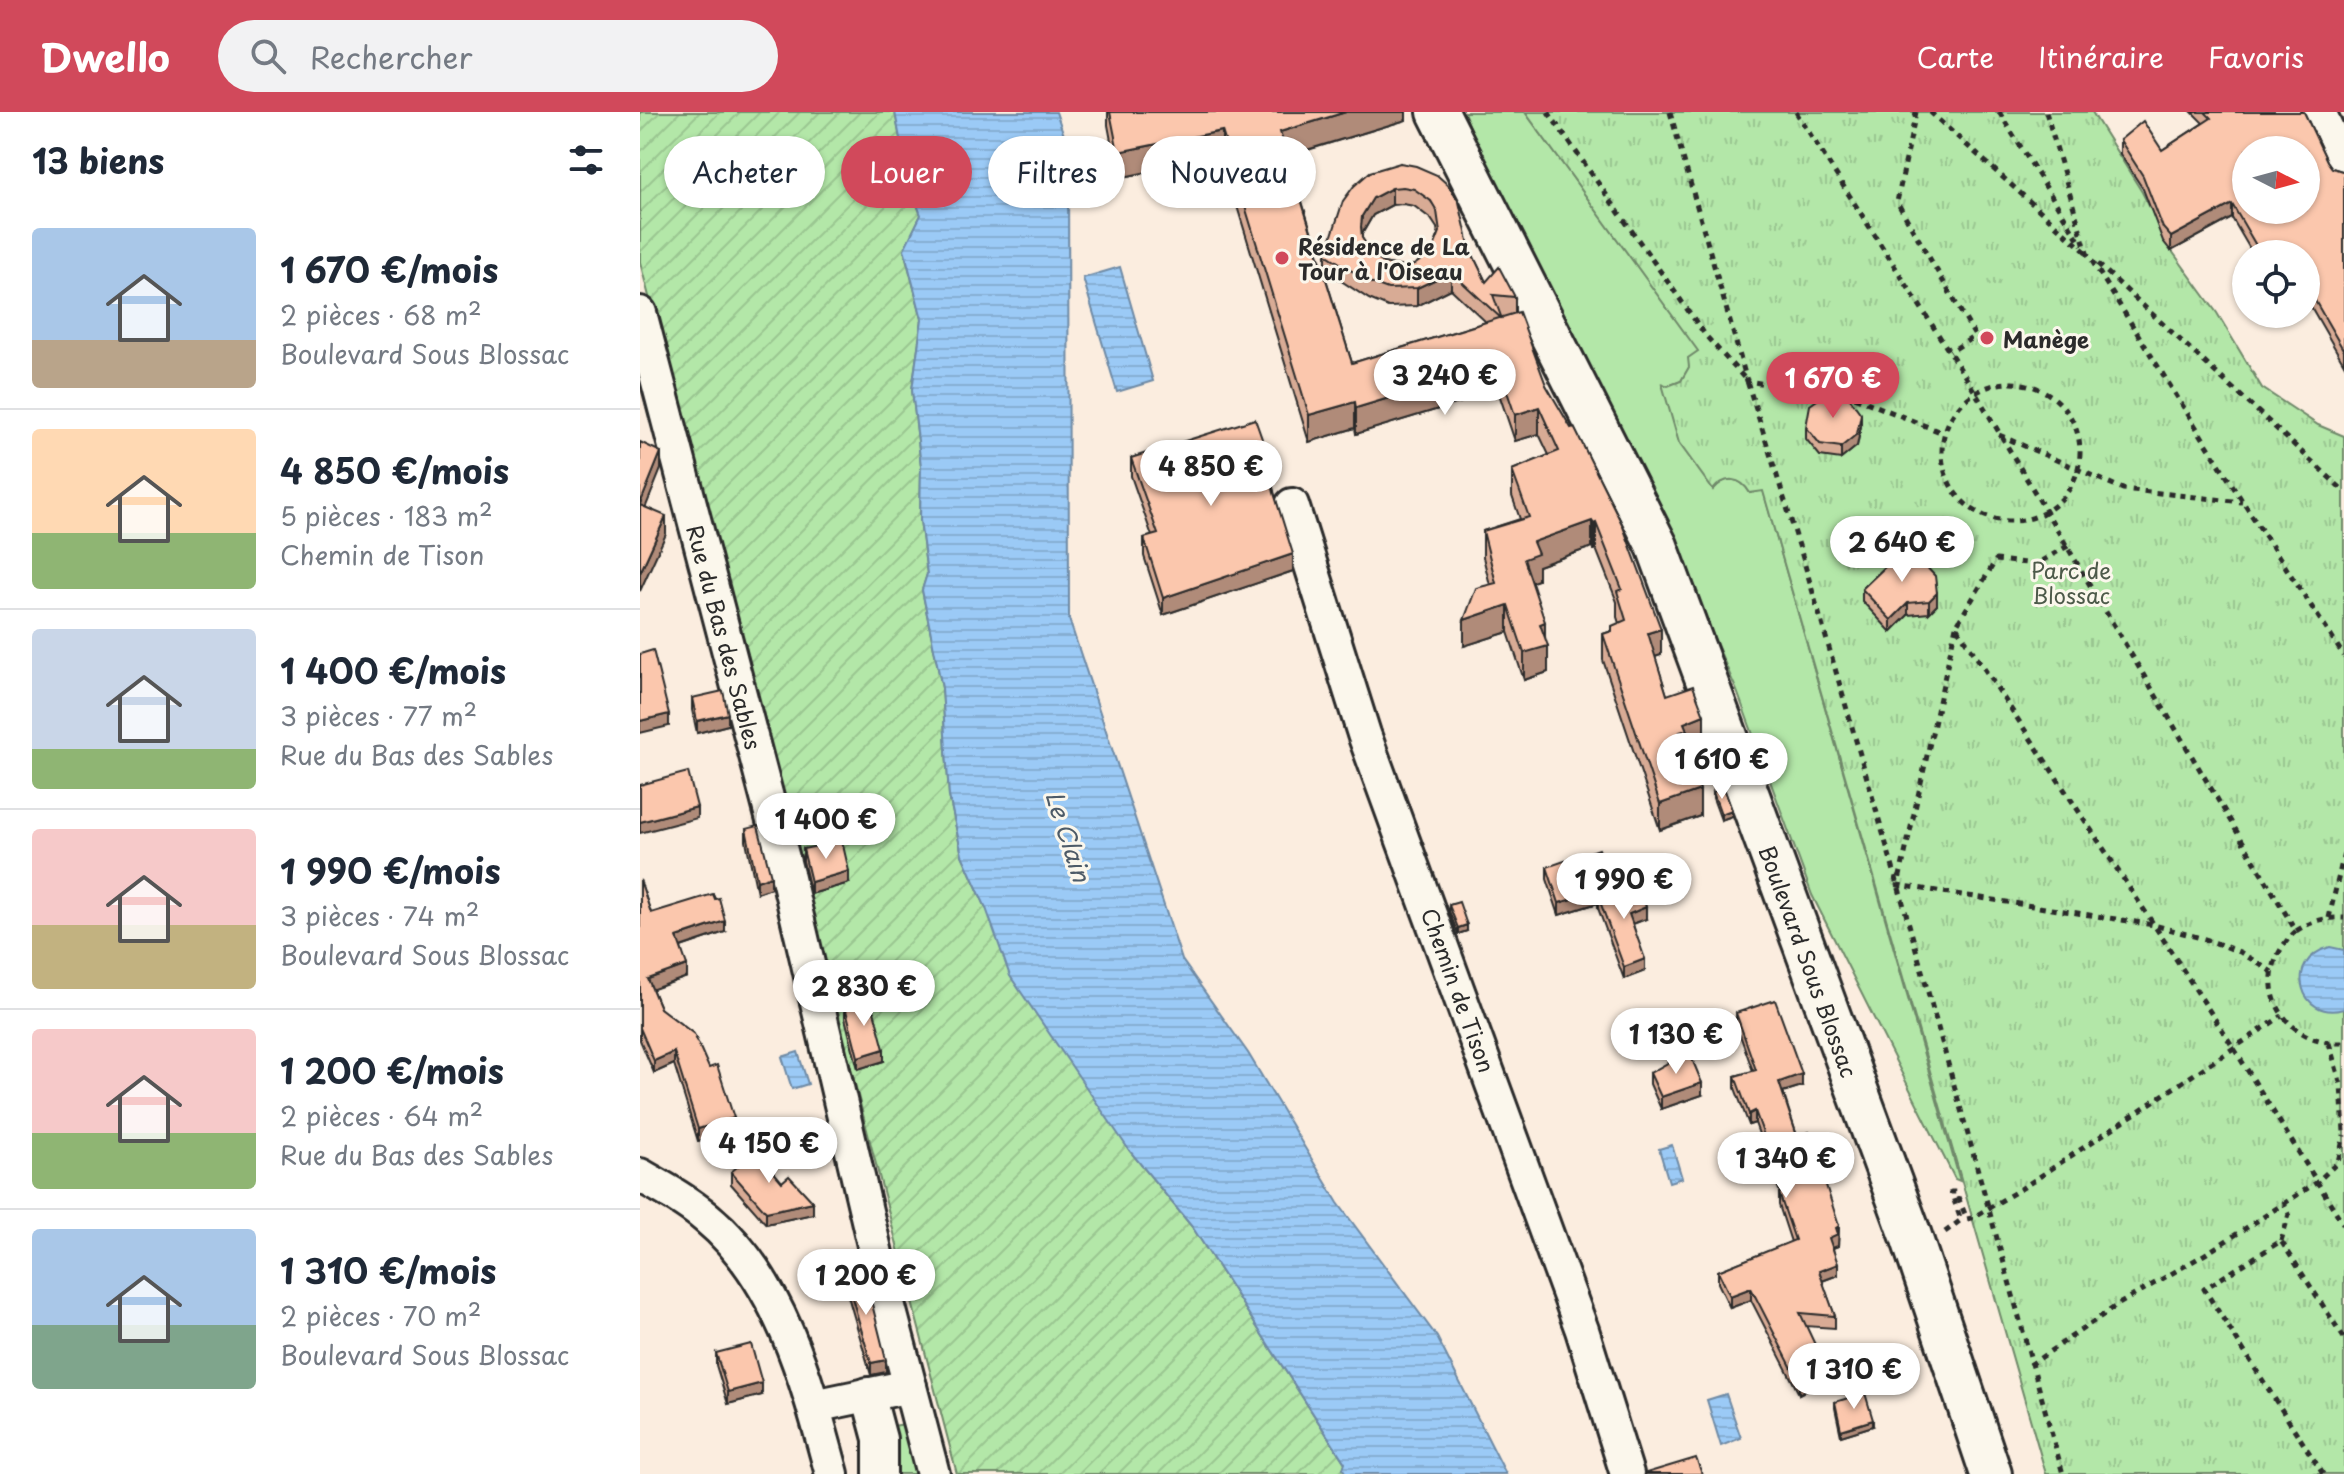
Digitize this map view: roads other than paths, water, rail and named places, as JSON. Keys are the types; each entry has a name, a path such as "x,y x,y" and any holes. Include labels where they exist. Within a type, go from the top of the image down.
{"main road":[{"name":"Boulevard Sous Blossac","path":"1438,112 1657,546 1911,1236 1991,1474"}],"street":[{"path":"2319,112 2344,166"},
{"name":"Rue du Bas des Sables","path":"640,313 648,382 787,874 884,1288 933,1474"},
{"name":"Chemin de Tison","path":"1292,505 1364,734 1578,1317 1627,1474"},
{"path":"640,1175 707,1217 750,1263 772,1298 814,1406 832,1474"},
{"path":"814,1406 910,1386"},
{"path":"868,1394 880,1439 880,1474"}],"water":[{"name":"Le Clain","path":"895,112 1056,112 1064,136 988,136 988,208 1068,208 1069,619 1182,960 1248,1053 1338,1203 1437,1337 1506,1474 1346,1474 1343,1469 1345,1463 1193,1228 1129,1150 1010,976 986,908 962,855 949,796 942,688 922,590 927,574 920,520 921,466 912,390 922,319 904,249 921,215 918,208 972,208 972,136 900,136"},
{"path":"1120,267 1153,381 1117,392 1083,278"},
{"path":"2330,947 2344,950 2344,1009 2329,1011 2316,1007 2308,999 2302,988 2302,976 2306,964 2315,954"},
{"path":"798,1052 808,1084 792,1089 782,1057"},
{"path":"1672,1145 1682,1178 1669,1182 1659,1149"},
{"path":"1726,1394 1741,1438 1721,1446 1707,1400"}],"place":[{"name":"Résidence de La Tour à l'Oiseau","path":"1282,258"},
{"name":"Manège","path":"1987,338"}],"park label":[{"name":"Parc de Blossac","path":"2071,582"}]}
